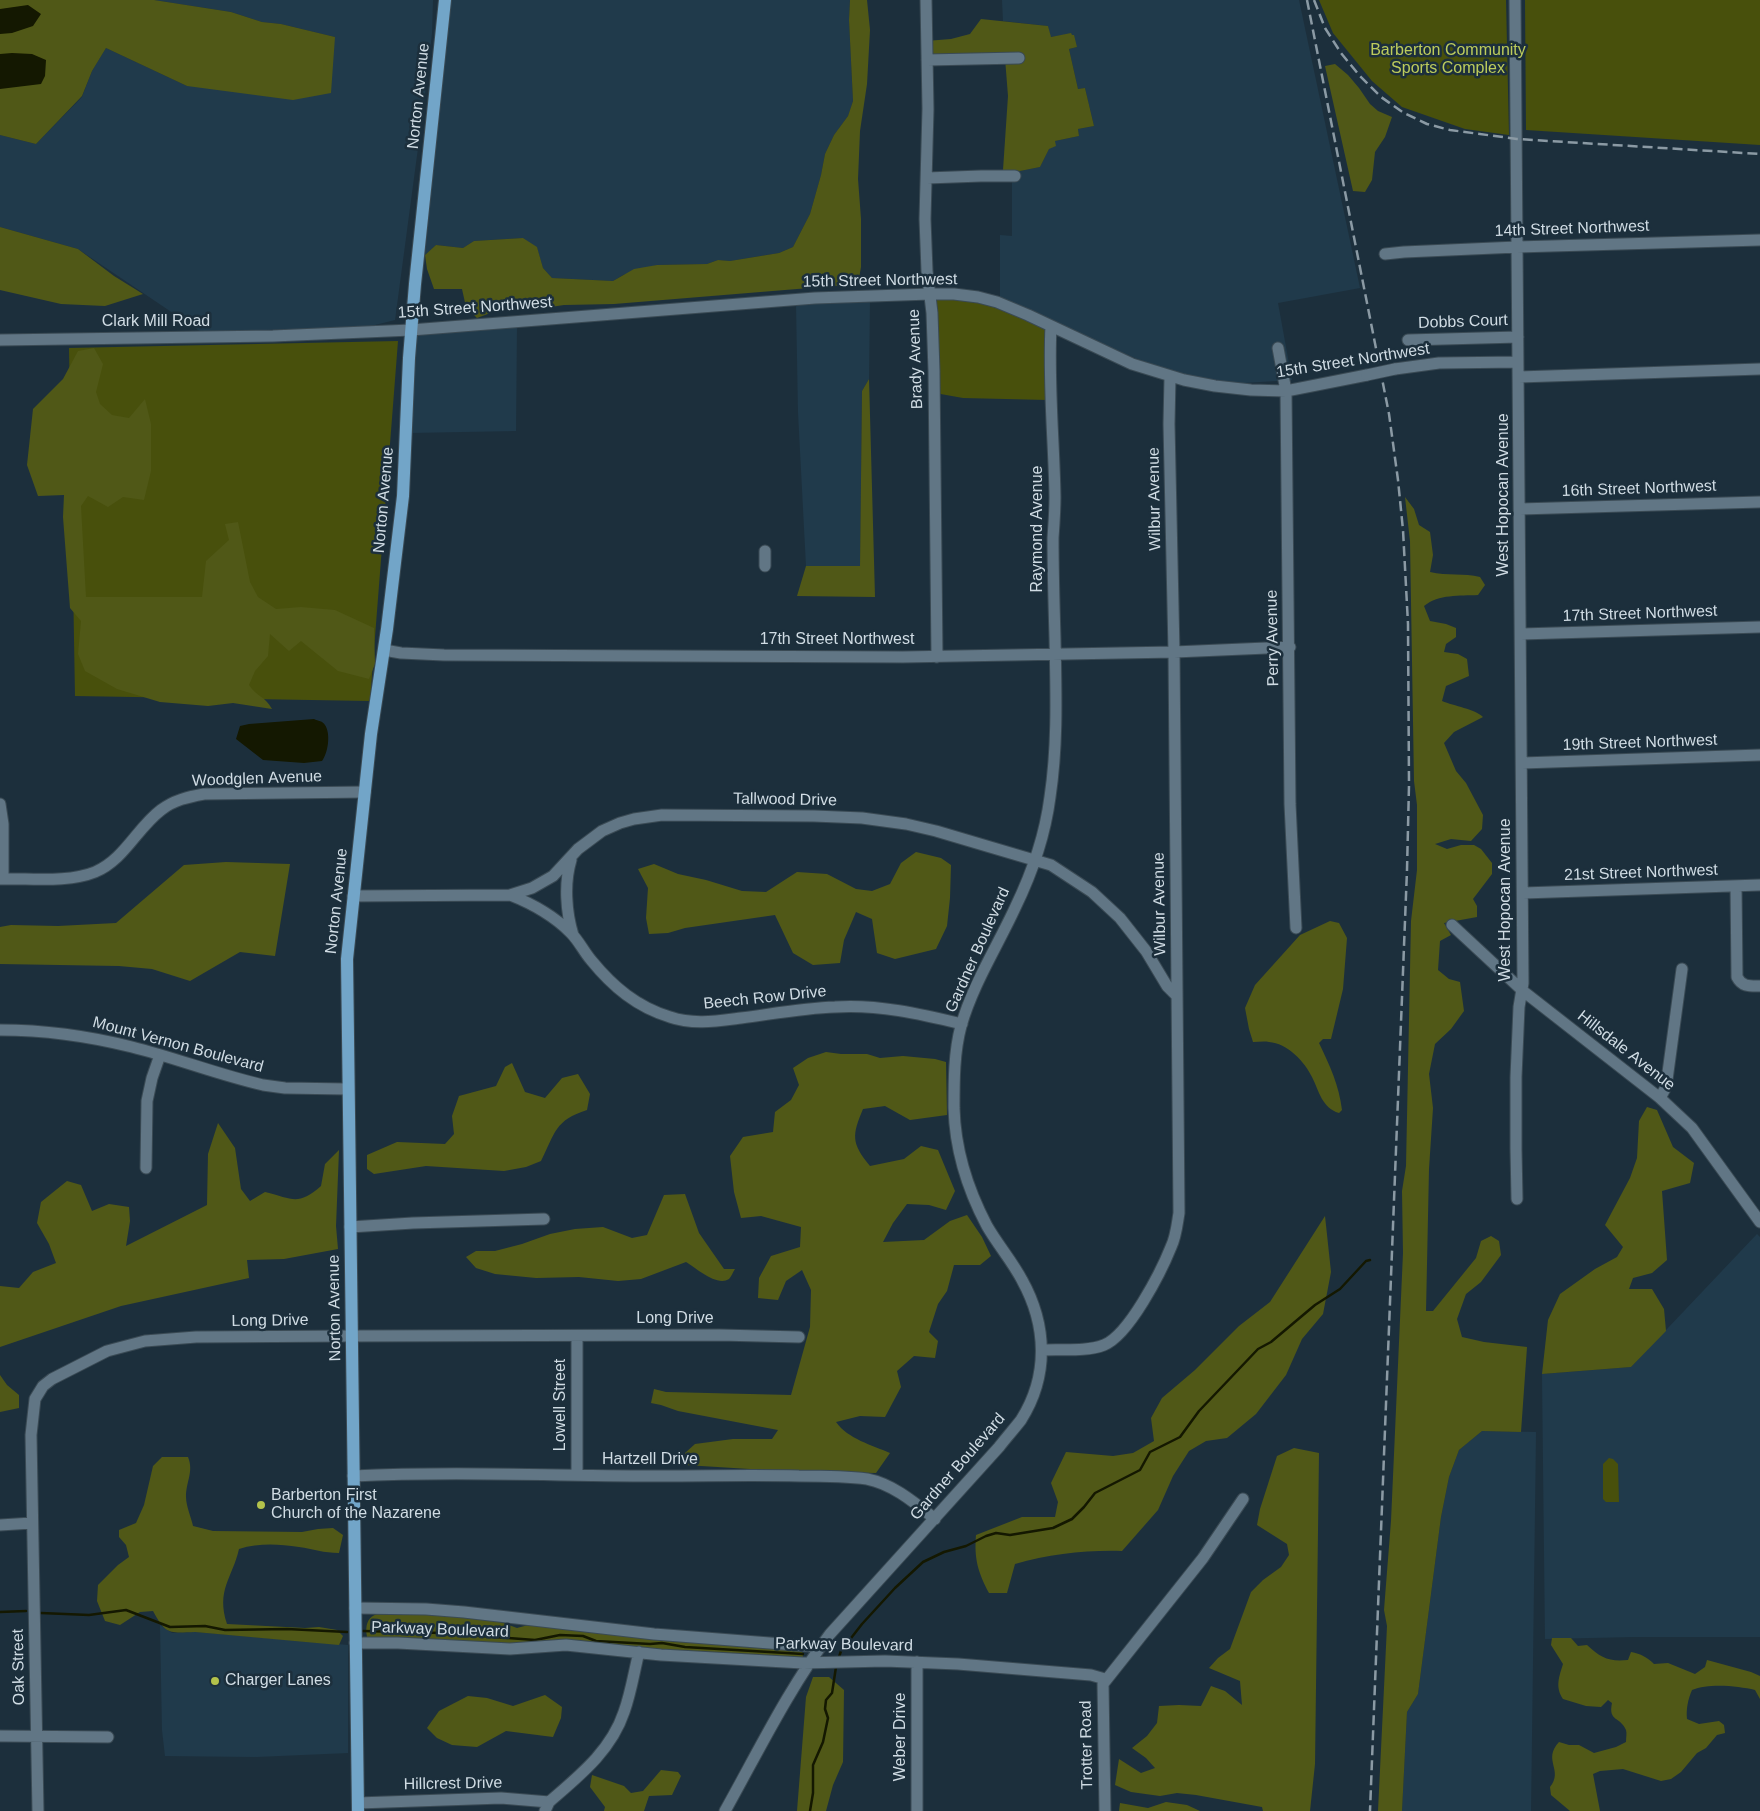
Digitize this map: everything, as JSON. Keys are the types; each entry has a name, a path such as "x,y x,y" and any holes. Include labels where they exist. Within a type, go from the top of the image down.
{"main road":[{"name":"Norton Avenue","path":"358,1807 347,959 365,792 402,496 408,358 445,0"}],"street":[{"name":"Brady Avenue","path":"926,0 928,110 925,219 934,371 937,657"},
{"name":"West Hopocan Avenue","path":"1515,0 1523,991 1519,1008 1517,1067 1517,1199"},
{"path":"927,60 1019,58"},
{"path":"927,178 1015,176"},
{"name":"14th Street Northwest","path":"1385,254 1517,247 1760,240"},
{"name":"15th Street Northwest","path":"313,334 411,330 815,298 930,294 978,297 997,302 1132,364 1170,377 1215,386 1286,391 1395,368 1439,363 1518,362"},
{"name":"Raymond Avenue","path":"1051,326 1050,354 1055,498 1053,540 1056,732"},
{"name":"Clark Mill Road","path":"0,340 192,338 313,334"},
{"name":"Dobbs Court","path":"1408,340 1518,337"},
{"name":"Perry Avenue","path":"1278,348 1286,391 1286,506 1290,647 1290,804 1296,928"},
{"path":"1519,377 1760,369"},
{"name":"Wilbur Avenue","path":"1043,1350 1097,1347 1111,1342 1120,1335 1139,1308 1160,1272 1172,1246 1179,1213 1174,652 1169,424 1170,377"},
{"name":"16th Street Northwest","path":"1520,509 1760,502"},
{"path":"765,550 765,566"},
{"name":"17th Street Northwest","path":"1521,634 1760,626"},
{"name":"17th Street Northwest","path":"384,650 401,653 444,655 937,657 1174,652 1290,647"},
{"name":"Gardner Boulevard","path":"725,1811 821,1647 999,1448 1020,1421 1036,1386 1043,1350 1040,1327 1029,1294 1020,1276 987,1225 965,1175 956,1131 954,1108 956,1062 962,1024 981,975 1015,908 1036,860 1050,799 1056,732"},
{"name":"19th Street Northwest","path":"1522,763 1760,755"},
{"name":"Woodglen Avenue","path":"1,879 72,878 95,872 117,858 160,811 172,803 188,797 204,794 365,792"},
{"path":"0,804 3,824 1,879"},
{"name":"Tallwood Drive","path":"353,896 510,896 532,888 553,876 586,842 602,831 620,822 634,819 662,815 772,815 862,818 906,824 936,831 1051,865 1072,878 1107,906 1134,934 1167,986 1177,996"},
{"name":"Beech Row Drive","path":"572,856 567,884 567,902 573,935"},
{"name":"21st Street Northwest","path":"1522,893 1760,885"},
{"path":"1736,886 1737,977 1742,984 1757,986"},
{"name":"Beech Row Drive","path":"510,896 543,911 573,935 592,961 620,992 647,1008 678,1020 712,1022 832,1007 872,1006 962,1024"},
{"name":"Hillsdale Avenue","path":"1452,925 1523,991 1660,1098 1692,1128 1760,1222"},
{"path":"1660,1098 1666,1087 1682,970"},
{"name":"Mount Vernon Boulevard","path":"0,1030 27,1030 84,1037 132,1047 263,1085 285,1088 348,1089"},
{"path":"146,1168 147,1101 160,1055"},
{"path":"350,1228 413,1223 544,1219"},
{"name":"Long Drive","path":"32,1523 32,1417 39,1392 52,1379 107,1351 146,1341 196,1337 351,1336 720,1335 799,1337"},
{"name":"Lowell Street","path":"576,1336 577,1475"},
{"name":"Hartzell Drive","path":"353,1476 388,1474 778,1476 868,1480 892,1488 935,1519"},
{"path":"1105,1679 1203,1558 1244,1499"},
{"path":"0,1525 32,1523"},
{"name":"Oak Street","path":"32,1523 38,1811"},
{"name":"Parkway Boulevard","path":"355,1608 426,1609 654,1634 821,1647"},
{"name":"Parkway Boulevard","path":"355,1643 398,1643 510,1649 566,1646 810,1663 917,1662 1091,1675 1105,1679"},
{"path":"547,1807 594,1762 612,1737 624,1712 639,1652"},
{"name":"Weber Drive","path":"917,1662 917,1811"},
{"name":"Trotter Road","path":"1105,1679 1102,1688 1105,1811"},
{"path":"0,1736 108,1737"},
{"name":"Hillcrest Drive","path":"358,1807 501,1798 547,1807"}],"shaded area":[{"path":"154,0 433,0 432,33 424,103 395,320 367,327 201,332 78,249 0,227 0,135 36,144 82,97 92,71 106,48 187,86 335,37 281,24 262,22 231,12"},
{"path":"450,0 850,0 849,20 853,101 848,116 834,135 825,154 810,214 793,247 779,253 730,261 718,260 707,264 657,265 623,275 613,281 552,278 543,268 537,248 523,238 474,241 463,248 436,245 425,255"},
{"path":"1002,0 1299,0 1360,288 1278,303 1292,380 1228,384 1195,379 1135,358 1000,299 1000,235 1012,236 1012,170 1020,171 1040,167 1055,141 1079,136 1078,129 1094,126 1085,88 1078,89 1069,49 1077,47 1071,34 1050,37 1048,26 1003,21"},
{"path":"28,5 41,14 33,26 12,33 0,34 0,9"},
{"path":"0,54 32,54 46,60 45,76 41,84 0,89"},
{"path":"870,298 869,379 862,391 860,567 806,566 798,412 796,303"},
{"path":"517,323 516,431 408,433 414,332"},
{"path":"314,719 324,724 328,733 327,748 322,761 304,763 263,760 236,739 240,726"},
{"path":"1757,1234 1760,1237 1760,1637 1545,1639 1542,1374 1631,1367"},
{"path":"1482,1431 1536,1432 1531,1811 1402,1811 1407,1712 1418,1694 1441,1517 1449,1477 1459,1450"},
{"path":"160,1625 172,1633 195,1632 348,1645 348,1753 256,1757 165,1756 162,1730"}],"green space":[{"path":"0,0 154,0 231,12 262,22 281,24 335,37 331,93 293,100 187,86 106,48 92,71 82,96 36,144 0,135"},
{"path":"850,0 867,0 870,30 867,84 860,131 858,179 861,219 861,267 858,284 614,304 564,305 537,309 509,306 477,318 466,307 462,289 434,289 427,269 425,255 436,245 463,248 474,241 523,238 537,247 543,268 552,278 613,281 634,269 657,265 707,264 718,260 730,261 779,253 793,247 810,214 825,154 834,135 848,116 853,101 849,20"},
{"name":"Barberton Community Sports Complex","path":"1319,0 1506,0 1509,135 1465,129 1402,107 1372,81 1333,33"},
{"name":"Barberton Community Sports Complex","path":"1525,0 1760,0 1760,145 1526,130"},
{"path":"981,19 1048,26 1051,37 1071,33 1074,35 1077,47 1069,49 1078,89 1085,88 1094,126 1078,129 1079,136 1055,141 1056,146 1049,149 1040,167 1020,171 1003,170 1008,96 1005,58 927,60 926,41 951,39 970,34"},
{"path":"1335,64 1348,75 1370,104 1378,111 1392,117 1385,137 1375,152 1372,180 1365,192 1353,191 1325,66"},
{"path":"0,227 78,249 114,276 143,294 105,306 61,304 0,290"},
{"path":"933,296 978,300 1049,327 1048,400 963,398 935,393"},
{"path":"398,341 370,701 75,696 69,348"},
{"path":"94,348 103,364 96,392 100,404 112,415 129,418 145,399 151,424 151,471 144,500 123,497 108,507 88,496 81,506 86,597 202,597 206,561 229,540 225,524 238,522 250,582 258,597 276,609 301,607 335,610 374,628 375,664 369,679 338,671 301,641 289,651 270,634 268,656 255,671 249,685 267,701 272,709 233,703 208,706 160,702 117,689 85,671 78,654 81,621 70,608 63,517 64,495 38,496 27,465 33,409 63,379 78,351"},
{"path":"869,379 875,597 797,596 806,566 860,566 862,391"},
{"path":"1405,497 1414,509 1419,525 1430,532 1433,555 1430,572 1480,577 1485,585 1478,595 1436,599 1424,606 1430,621 1456,628 1456,637 1446,644 1444,652 1458,654 1467,659 1469,676 1446,686 1442,701 1470,710 1483,717 1454,732 1444,743 1456,771 1466,783 1483,815 1482,829 1471,841 1451,839 1435,844 1447,849 1461,845 1474,845 1481,849 1492,863 1492,874 1473,899 1477,906 1477,917 1444,923 1451,935 1440,941 1438,970 1449,979 1460,982 1464,1011 1451,1029 1435,1044 1429,1074 1433,1108 1429,1169 1426,1311 1433,1311 1476,1258 1481,1241 1491,1236 1499,1241 1501,1255 1481,1282 1466,1294 1457,1319 1462,1337 1484,1342 1527,1347 1521,1432 1482,1431 1459,1450 1449,1477 1441,1517 1418,1694 1407,1712 1402,1811 1378,1811 1387,1626 1384,1610 1391,1521 1403,1253 1402,1191 1406,1166 1411,921 1417,870 1410,541"},
{"path":"916,852 941,858 951,865 947,926 936,949 895,959 877,953 872,919 856,912 844,940 840,963 813,965 793,953 775,915 685,928 668,933 649,934 646,918 648,888 638,869 654,864 678,874 742,891 766,892 797,872 827,874 856,889 872,891 890,884 901,863"},
{"path":"226,862 290,864 275,956 240,952 190,981 152,969 119,966 0,964 0,927 11,925 58,926 116,923 184,865"},
{"path":"1330,921 1339,923 1347,938 1343,989 1331,1039 1323,1039 1319,1043 1339,1092 1342,1110 1339,1113 1333,1111 1325,1103 1309,1071 1295,1054 1276,1043 1253,1042 1245,1008 1255,985 1300,935"},
{"path":"826,1052 867,1054 880,1058 903,1056 946,1062 947,1115 910,1120 885,1106 863,1109 855,1132 855,1139 859,1151 870,1166 904,1159 921,1146 938,1150 955,1191 946,1210 929,1205 907,1204 893,1223 883,1242 924,1240 950,1221 967,1215 982,1237 991,1256 980,1265 954,1265 947,1291 938,1304 929,1332 938,1341 935,1358 914,1356 897,1371 901,1387 885,1417 860,1416 836,1422 847,1433 890,1453 876,1473 782,1471 685,1465 685,1453 695,1444 733,1439 772,1439 778,1430 678,1411 651,1403 654,1389 666,1392 791,1395 810,1327 811,1290 802,1270 786,1281 778,1300 758,1298 759,1278 771,1256 800,1247 801,1227 761,1216 741,1218 734,1192 730,1156 743,1137 773,1132 775,1112 791,1100 799,1085 793,1068 808,1058"},
{"path":"512,1063 525,1092 545,1098 562,1078 578,1074 590,1094 587,1110 568,1118 562,1123 553,1135 541,1161 526,1167 504,1171 426,1166 374,1174 367,1169 367,1155 397,1142 445,1144 454,1134 452,1116 459,1096 496,1086 505,1067"},
{"path":"1647,1107 1657,1110 1673,1147 1694,1163 1690,1183 1662,1191 1667,1260 1652,1273 1633,1278 1629,1289 1652,1289 1664,1309 1666,1331 1631,1367 1542,1374 1548,1320 1560,1294 1595,1269 1617,1257 1623,1247 1605,1225 1630,1178 1637,1158 1639,1121"},
{"path":"218,1123 235,1148 241,1189 250,1201 265,1192 301,1199 321,1186 325,1164 339,1150 336,1226 338,1249 284,1259 247,1260 249,1278 121,1306 0,1347 0,1286 19,1288 33,1272 56,1263 49,1244 37,1223 41,1202 67,1181 81,1185 92,1211 109,1204 129,1207 130,1221 126,1246 207,1205 208,1154"},
{"path":"685,1194 699,1233 724,1269 735,1269 729,1279 719,1281 713,1279 686,1262 641,1279 618,1281 579,1277 536,1278 495,1274 476,1268 466,1257 476,1251 495,1251 550,1234 575,1229 603,1227 632,1238 647,1235 664,1195"},
{"path":"1325,1216 1331,1272 1323,1314 1302,1339 1286,1375 1256,1414 1227,1438 1206,1441 1189,1451 1173,1476 1158,1510 1122,1551 1068,1553 1015,1564 1007,1593 989,1593 978,1565 976,1535 1022,1517 1055,1517 1058,1502 1051,1483 1066,1452 1113,1456 1133,1453 1154,1441 1151,1418 1162,1398 1195,1370 1239,1326 1270,1302"},
{"path":"0,1375 7,1385 19,1395 19,1408 0,1412"},
{"path":"1294,1448 1319,1453 1315,1764 1310,1811 1263,1811 1262,1807 1196,1795 1177,1793 1160,1796 1131,1792 1115,1785 1119,1759 1141,1773 1155,1768 1146,1758 1132,1748 1147,1736 1157,1723 1159,1706 1201,1706 1211,1686 1225,1691 1242,1705 1240,1681 1209,1668 1230,1649 1251,1592 1263,1580 1281,1567 1289,1555 1287,1544 1257,1525 1260,1509 1277,1456"},
{"path":"162,1457 188,1457 190,1472 186,1500 193,1526 213,1531 302,1532 333,1528 343,1535 339,1553 276,1545 261,1545 239,1549 226,1585 223,1602 227,1624 319,1627 337,1630 343,1636 339,1645 195,1632 179,1633 169,1631 161,1625 153,1611 140,1612 120,1625 105,1621 97,1601 98,1585 129,1557 126,1545 119,1537 119,1530 136,1523 144,1505 153,1466"},
{"path":"1609,1458 1618,1464 1619,1502 1606,1502 1603,1499 1603,1464"},
{"path":"398,1611 495,1620 517,1628 532,1624 644,1636 664,1641 802,1649 803,1657 795,1659 682,1654 579,1641 544,1642 526,1645 374,1640 367,1637 366,1629 370,1618 379,1613"},
{"path":"1552,1638 1571,1638 1578,1646 1587,1645 1601,1656 1610,1660 1628,1660 1631,1652 1644,1656 1654,1664 1668,1663 1695,1674 1705,1667 1707,1660 1751,1672 1760,1676 1760,1699 1755,1690 1740,1687 1707,1686 1692,1690 1689,1697 1687,1719 1699,1724 1719,1721 1724,1725 1725,1733 1717,1735 1706,1748 1697,1753 1681,1772 1671,1779 1661,1781 1623,1769 1600,1771 1593,1774 1600,1811 1570,1811 1551,1795 1550,1787 1555,1775 1552,1760 1554,1748 1559,1742 1579,1745 1594,1753 1626,1742 1626,1731 1624,1726 1613,1716 1612,1703 1608,1700 1601,1707 1586,1706 1563,1699 1558,1686 1563,1664 1551,1645"},
{"path":"813,1677 829,1677 844,1690 843,1762 833,1785 826,1811 797,1811 806,1697"},
{"path":"545,1695 562,1707 561,1718 553,1737 506,1731 477,1747 452,1745 437,1738 427,1728 439,1711 468,1696 487,1698 513,1706"},
{"path":"661,1770 678,1772 681,1776 672,1795 649,1796 644,1811 604,1811 605,1807 590,1787 592,1775 624,1786 631,1793 643,1791"},
{"path":"1166,1802 1187,1805 1200,1811 1119,1811 1120,1803 1148,1808"}],"waterway":[{"path":"839,1657 841,1651 862,1624 895,1588 923,1562 944,1552 966,1546 996,1533 1010,1535 1053,1528 1072,1519 1095,1493 1140,1470 1150,1452 1180,1437 1199,1411 1258,1349 1271,1342 1315,1305 1340,1289 1366,1261 1370,1260"},
{"path":"41,1613 89,1615 126,1610 170,1627 205,1626 225,1630 287,1629 347,1632"},
{"path":"0,1612 26,1611"},
{"path":"363,1631 442,1633 535,1640 560,1635 583,1636 596,1641 662,1643 685,1647 803,1654"},
{"path":"810,1811 813,1793 813,1765 823,1742 828,1718 825,1709 826,1700 832,1693 836,1667"}],"railway":[{"path":"1307,0 1389,414 1403,530 1408,624 1409,785 1407,870 1370,1811"},
{"path":"1314,0 1325,28 1341,53 1359,75 1381,97 1404,113 1427,124 1450,130 1517,139 1760,154"}],"place":[{"name":"Barberton First Church of the Nazarene","path":"261,1505"},
{"name":"Charger Lanes","path":"215,1681"}]}
